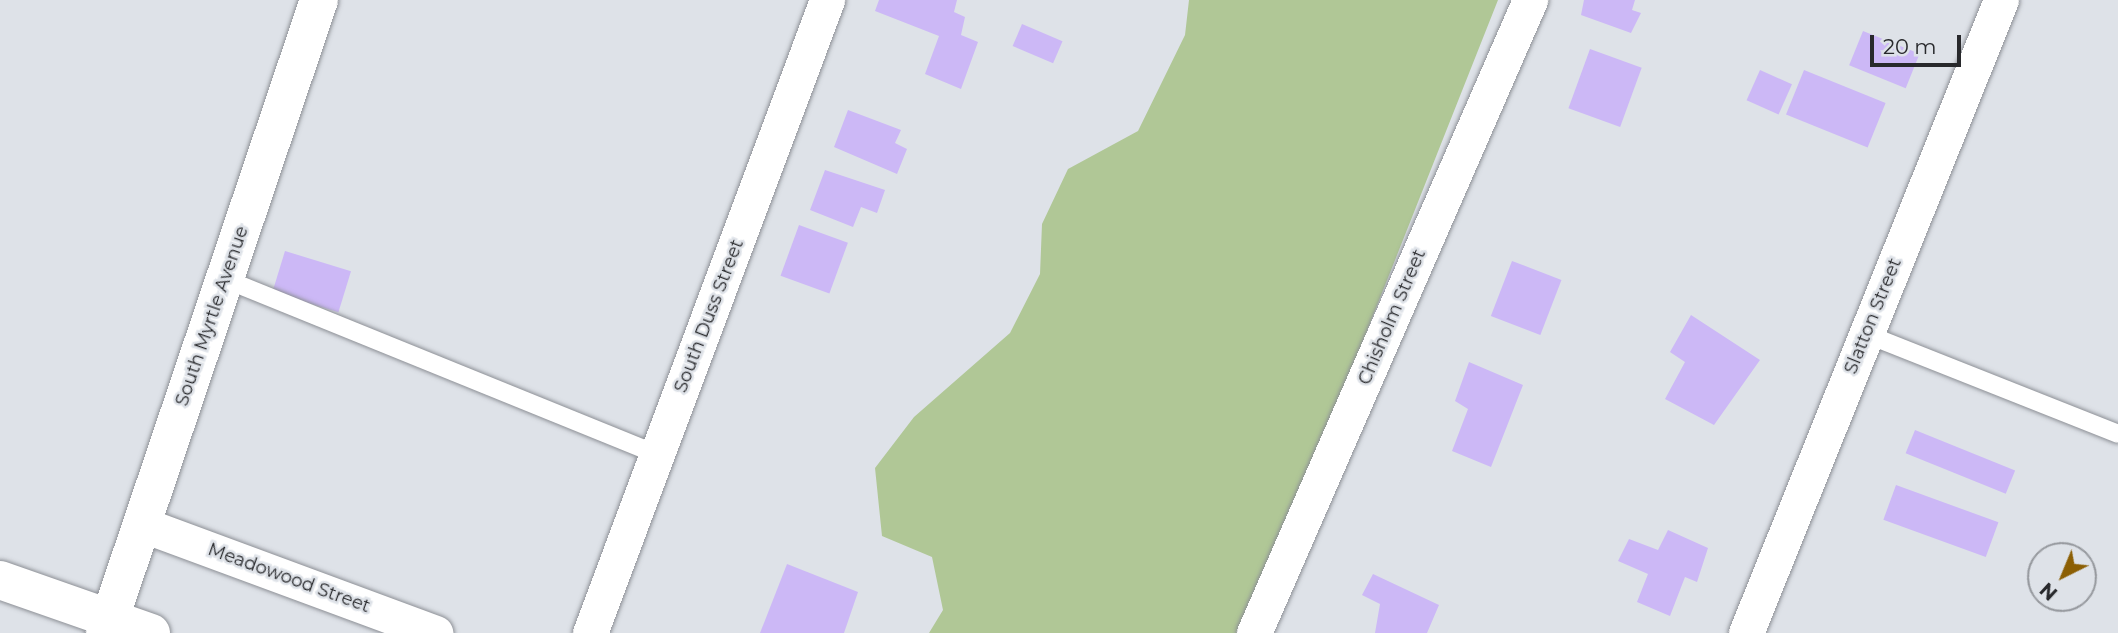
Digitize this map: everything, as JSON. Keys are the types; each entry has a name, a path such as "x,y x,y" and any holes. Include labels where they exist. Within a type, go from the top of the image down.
{"street":[{"name":"South Myrtle Avenue","path":"108,626 319,0"},
{"name":"South Duss Street","path":"590,633 828,0"},
{"name":"Chisholm Street","path":"1254,633 1530,0"},
{"name":"Slatton Street","path":"1746,633 2001,0"},
{"name":"Meadowood Street","path":"141,524 436,633"},
{"path":"0,580 108,626 151,633"}],"lane":[{"path":"225,279 657,454"},
{"path":"1866,334 2118,434"}],"green space":[{"path":"1189,0 1498,0 1342,394 1237,633 929,633 943,610 932,557 882,536 875,468 914,417 1010,333 1040,274 1042,224 1068,169 1138,131 1185,35"}],"building":[{"path":"879,0 957,0 954,12 965,17 961,35 978,42 961,89 925,74 939,36 875,11"},
{"path":"1584,0 1635,0 1632,10 1641,13 1631,33 1581,15"},
{"path":"1022,24 1063,41 1053,63 1013,46"},
{"path":"1863,31 1920,54 1906,88 1849,65"},
{"path":"1590,49 1642,68 1620,127 1568,108"},
{"path":"1760,70 1792,84 1779,114 1747,100"},
{"path":"1804,70 1886,103 1868,147 1786,115"},
{"path":"848,110 901,130 895,143 907,149 897,174 834,147"},
{"path":"825,170 885,190 877,213 861,207 853,227 810,210"},
{"path":"799,225 848,243 829,294 781,276"},
{"path":"285,251 351,271 338,312 272,292"},
{"path":"1512,261 1561,280 1540,335 1491,316"},
{"path":"1691,315 1760,360 1714,425 1665,399 1685,362 1670,352"},
{"path":"1469,362 1523,385 1491,467 1452,451 1468,409 1455,401"},
{"path":"1915,430 2015,470 2006,494 1906,453"},
{"path":"1896,485 1998,522 1986,557 1883,520"},
{"path":"1668,530 1708,548 1697,582 1685,577 1670,616 1637,602 1648,574 1618,561 1629,539 1658,550"},
{"path":"787,564 858,592 844,633 760,633"},
{"path":"1373,574 1439,605 1427,633 1375,633 1380,604 1362,595"}]}
